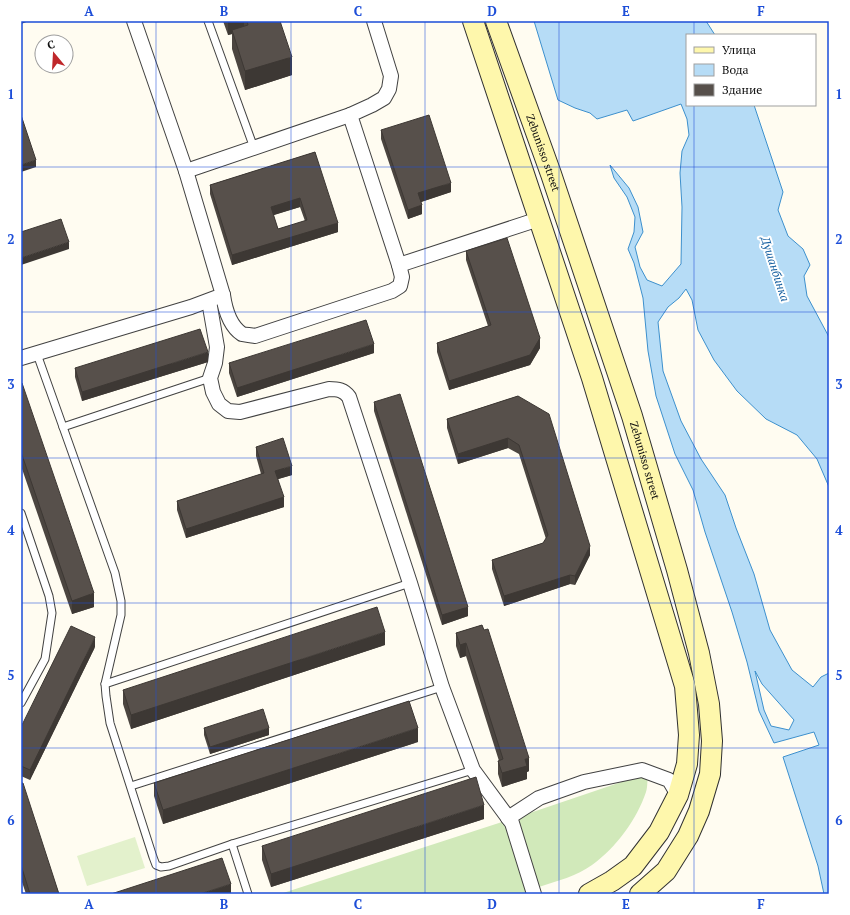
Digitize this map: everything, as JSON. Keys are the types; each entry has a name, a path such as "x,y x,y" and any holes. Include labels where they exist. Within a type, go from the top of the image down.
{"main road":[{"path":"473,21 592,378 685,686 689,735 687,764 678,795 659,832 633,866 612,881 589,894"},
{"name":"Zebunisso street","path":"496,21 550,174 632,416 677,570 699,653 709,704 712,741 710,774 699,811 688,836 666,871 640,894"}],"street":[{"path":"134,21 186,171 223,295 225,307 235,327 244,334 255,336 392,291 400,286 402,282 399,265 350,115"},
{"path":"186,171 350,115 384,98 389,89 391,76 374,21"},
{"path":"399,265 539,219"},
{"path":"21,358 209,301 223,295"},
{"path":"209,301 217,347 215,363 210,378 213,392 219,404 228,411 240,412 329,389 337,389 346,393 410,583 442,687 473,770 508,818 514,829 534,894"},
{"path":"508,818 539,798 584,782 642,770 669,780 678,795"}],"lane":[{"path":"208,21 254,148"},
{"path":"36,354 115,573 121,601 121,615 105,684 110,723 156,864 161,867 169,866 232,844 473,770"},
{"path":"63,427 210,378"},
{"path":"21,513 49,596 52,613 45,659 21,703"},
{"path":"105,684 410,583"},
{"path":"131,786 442,687"},
{"path":"232,844 248,894"}],"green space":[{"path":"648,773 646,792 642,802 625,832 617,842 601,858 586,869 567,878 539,887 519,823 521,816"},
{"path":"502,822 513,834 528,893 280,894"},
{"path":"135,837 145,868 87,886 77,856"}],"water":[{"name":"Душанбинка","path":"534,21 706,21 714,34 686,34 686,106 754,106 783,192 778,210 788,236 803,249 810,265 804,276 807,296 829,337 829,487 817,459 797,435 766,419 737,391 714,360 698,330 692,300 686,289 679,298 668,307 658,322 663,371 681,421 701,459 725,495 754,574 770,630 792,670 813,687 821,677 829,673 829,894 824,894 818,866 783,757 819,745 814,732 774,743 759,711 747,662 693,490 675,454 656,396 648,351 643,298 634,263 628,249 634,232 635,217 627,197 614,178 610,165 629,188 638,207 643,232 635,247 640,267 647,280 662,286 681,264 682,207 680,173 682,151 689,135 687,119 681,104 633,121 627,110 597,119 590,113 558,100","holes":["755,671 762,684 794,720 789,730 771,726 764,710"]}],"building":[{"path":"247,21 280,21 292,57 245,71 232,30 248,25"},
{"path":"21,115 36,160 21,165"},
{"path":"429,115 451,183 418,193 422,205 408,210 381,130"},
{"path":"315,152 338,223 232,255 210,185","holes":["300,198 307,220 278,229 271,207"]},
{"path":"61,219 69,242 21,258 21,232"},
{"path":"507,238 540,338 530,355 449,381 437,343 491,325 466,251"},
{"path":"366,320 374,344 237,388 229,363"},
{"path":"200,329 208,352 82,392 75,368"},
{"path":"22,383 94,593 72,601 21,452"},
{"path":"400,394 468,607 442,615 374,402"},
{"path":"518,396 549,414 590,546 575,576 570,575 504,596 492,560 543,543 548,535 519,445 508,438 458,454 447,419"},
{"path":"283,438 292,466 275,471 284,497 186,529 177,501 264,473 256,447"},
{"path":"377,607 385,632 131,715 123,690"},
{"path":"482,625 484,630 488,629 529,758 525,759 527,766 502,773 498,761 503,759 466,643 460,645 456,633"},
{"path":"71,626 95,637 30,770 21,766 21,727"},
{"path":"409,701 418,728 163,810 154,783"},
{"path":"263,709 269,728 210,747 204,728"},
{"path":"476,777 484,805 271,874 262,846"},
{"path":"21,783 23,783 59,894 30,894 21,865"},
{"path":"222,858 231,884 200,894 111,894"}]}
